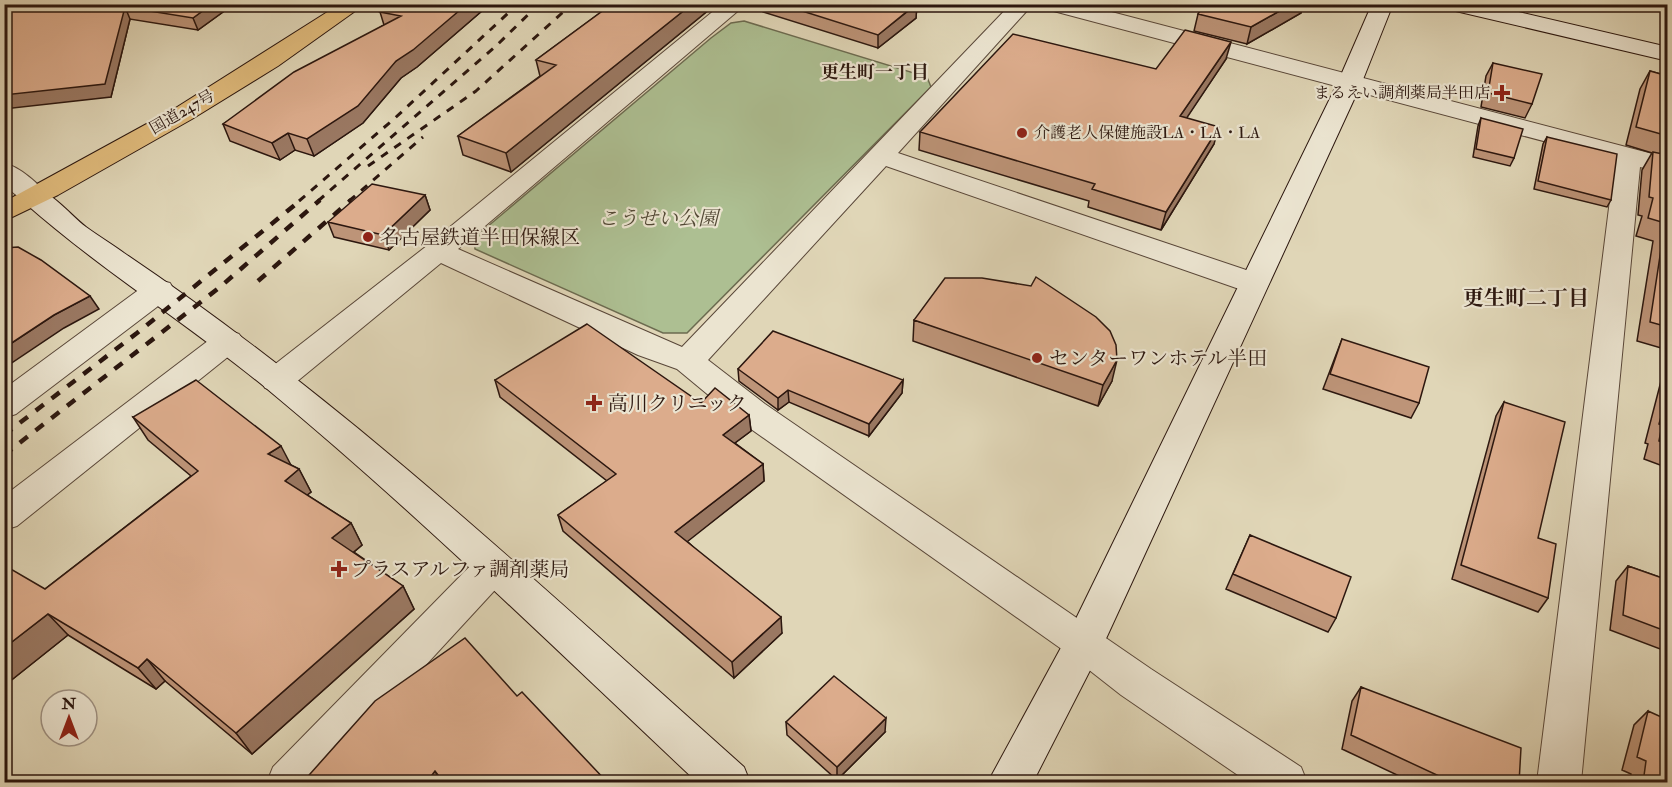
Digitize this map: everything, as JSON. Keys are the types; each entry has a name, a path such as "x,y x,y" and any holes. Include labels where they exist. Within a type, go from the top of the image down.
{"highway":[{"name":"国道247号","path":"4,213 301,43 356,4"}],"street":[{"path":"277,380 438,251 736,4"},
{"path":"688,361 762,280 883,156 1023,4"},
{"path":"1054,4 1668,166"},
{"path":"1010,783 1084,643 1350,82 1383,4"},
{"path":"1455,4 1668,54"},
{"path":"883,156 1253,283"},
{"path":"1559,783 1628,156"},
{"path":"4,171 75,232 159,290 277,380 493,567 728,783"},
{"path":"438,251 649,347 688,361 753,413 1084,643 1136,682 1285,783"},
{"path":"4,406 159,290"},
{"path":"4,516 228,341"},
{"path":"289,783 493,567"}],"green space":[{"name":"こうせい公園","path":"744,21 927,77 931,87 687,333 663,333 475,249 474,238 711,38 731,23"}],"building":[{"path":"4,4 212,4 193,18 125,7 105,84 4,95"},
{"path":"390,4 467,4 413,50 396,61 358,106 307,139 288,133 272,143 223,124 294,72 401,16 380,12"},
{"path":"612,4 692,4 506,153 458,136 556,65 536,60"},
{"path":"780,4 916,4 878,35"},
{"path":"1205,4 1292,4 1251,27 1198,14"},
{"path":"1185,30 1231,42 1180,116 1219,127 1166,212 1092,189 1095,184 920,132 1013,34 1156,69"},
{"path":"1493,63 1542,74 1532,104 1488,93"},
{"path":"1650,71 1668,76 1668,136 1636,127"},
{"path":"1481,118 1523,129 1514,158 1476,149"},
{"path":"1547,137 1617,154 1611,200 1538,181"},
{"path":"1653,152 1668,155 1668,327 1650,322 1665,223 1648,218 1653,198 1649,197"},
{"path":"372,184 425,195 383,235 328,222"},
{"path":"18,247 41,260 90,296 54,315 4,348 4,248"},
{"path":"1036,277 1096,317 1110,331 1116,345 1117,360 1103,385 914,320 945,278 982,278 1031,286"},
{"path":"587,324 701,403 715,388 749,415 723,435 763,464 675,532 781,617 732,662 558,515 616,474 495,380"},
{"path":"773,331 903,380 869,424 788,390 778,398 738,369"},
{"path":"1342,339 1429,367 1419,403 1330,374"},
{"path":"196,380 281,446 268,454 299,469 285,481 351,523 332,538 403,586 236,733 147,659 138,668 48,614 4,648 4,565 45,589 198,471 133,417"},
{"path":"1668,391 1668,444 1659,441 1662,425 1659,424"},
{"path":"1504,402 1565,422 1538,538 1556,544 1548,598 1461,565"},
{"path":"1250,535 1351,577 1336,618 1233,574"},
{"path":"1628,566 1668,580 1668,632 1623,615"},
{"path":"465,638 517,696 522,692 608,783 444,783 435,771 426,783 302,783 375,701"},
{"path":"834,676 886,718 837,767 786,722"},
{"path":"1361,687 1521,748 1519,783 1454,783 1351,735"},
{"path":"1648,711 1668,720 1668,783 1643,783 1646,761 1637,757"}],"railway":[{"path":"299,201 395,118 518,4"},
{"path":"318,201 496,46 539,4"},
{"path":"368,166 476,91 572,4"},
{"path":"349,201 423,137"},
{"path":"4,435 137,333 301,200"},
{"path":"4,455 220,287 320,200"},
{"path":"258,281 351,200"}],"place":[{"name":"まるえい調剤薬局半田店","path":"1502,93"},
{"name":"介護老人保健施設LA・LA・LA","path":"1022,133"},
{"name":"名古屋鉄道半田保線区","path":"368,237"},
{"name":"センターワンホテル半田","path":"1037,358"},
{"name":"高川クリニック","path":"594,403"},
{"name":"プラスアルファ調剤薬局","path":"339,569"}],"district":[{"name":"更生町一丁目","path":"875,72"},
{"name":"更生町二丁目","path":"1526,298"}]}
